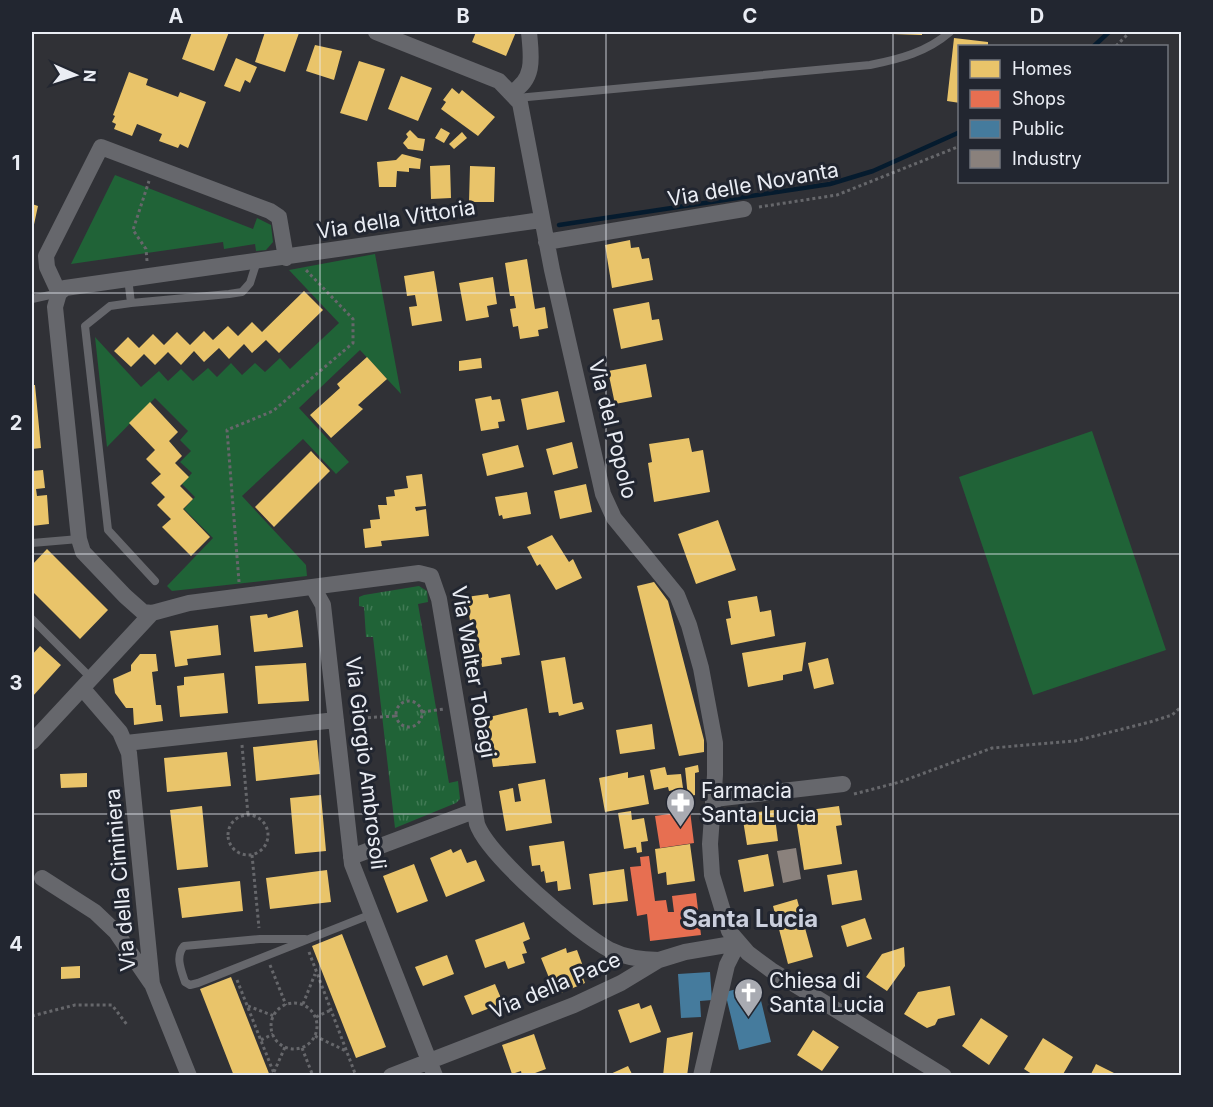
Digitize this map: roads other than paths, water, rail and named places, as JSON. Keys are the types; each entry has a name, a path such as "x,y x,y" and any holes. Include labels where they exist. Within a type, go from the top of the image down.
{"street":[{"path":"376,32 499,81 515,95 530,73 529,32"},
{"name":"Via del Popolo","path":"515,95 524,112 541,220 603,494 614,518 677,595 696,645 713,726 714,799 710,844 712,875 725,921 738,943 771,970 944,1076"},
{"path":"152,613 143,612 125,596 83,552 79,539 57,300 46,256 100,147 261,207 279,217 290,258"},
{"name":"Via delle Novanta","path":"546,242 744,209"},
{"name":"Via della Vittoria","path":"57,300 74,285 290,258 541,220"},
{"name":"Via Walter Tobagi","path":"152,613 189,603 314,589 425,573 434,580 474,811 484,840 582,931 612,951 627,957 659,960"},
{"name":"Via Giorgio Ambrosoli","path":"314,589 323,605 351,857 432,1068"},
{"path":"32,742 152,613"},
{"name":"Via della Ciminiera","path":"88,684 126,743 133,777 152,984 189,1076"},
{"path":"126,743 336,720"},
{"path":"714,799 843,784"},
{"path":"351,857 474,811"},
{"path":"42,878 95,912 116,932 152,984"},
{"path":"701,1076 727,965 738,943"},
{"name":"Via della Pace","path":"391,1076 432,1068 621,983 659,960 685,952 738,943"}],"lane":[{"path":"515,95 870,64 914,54 934,45 950,32"},
{"path":"155,581 108,530 85,326 110,306 242,292 250,283 257,261"},
{"path":"128,278 131,303"},
{"path":"32,299 57,300"},
{"path":"32,543 79,539"},
{"path":"32,619 88,684"},
{"path":"305,939 260,939 191,945 181,950 180,968 185,982 190,985 372,914"}],"waterway":[{"path":"1095,45 1109,32"},
{"path":"559,225 830,184 873,171 958,133"}],"place":[{"name":"Farmacia Santa Lucia","path":"680,828"},
{"name":"Chiesa di Santa Lucia","path":"748,1018"}],"district":[{"name":"Santa Lucia","path":"750,918"}]}
